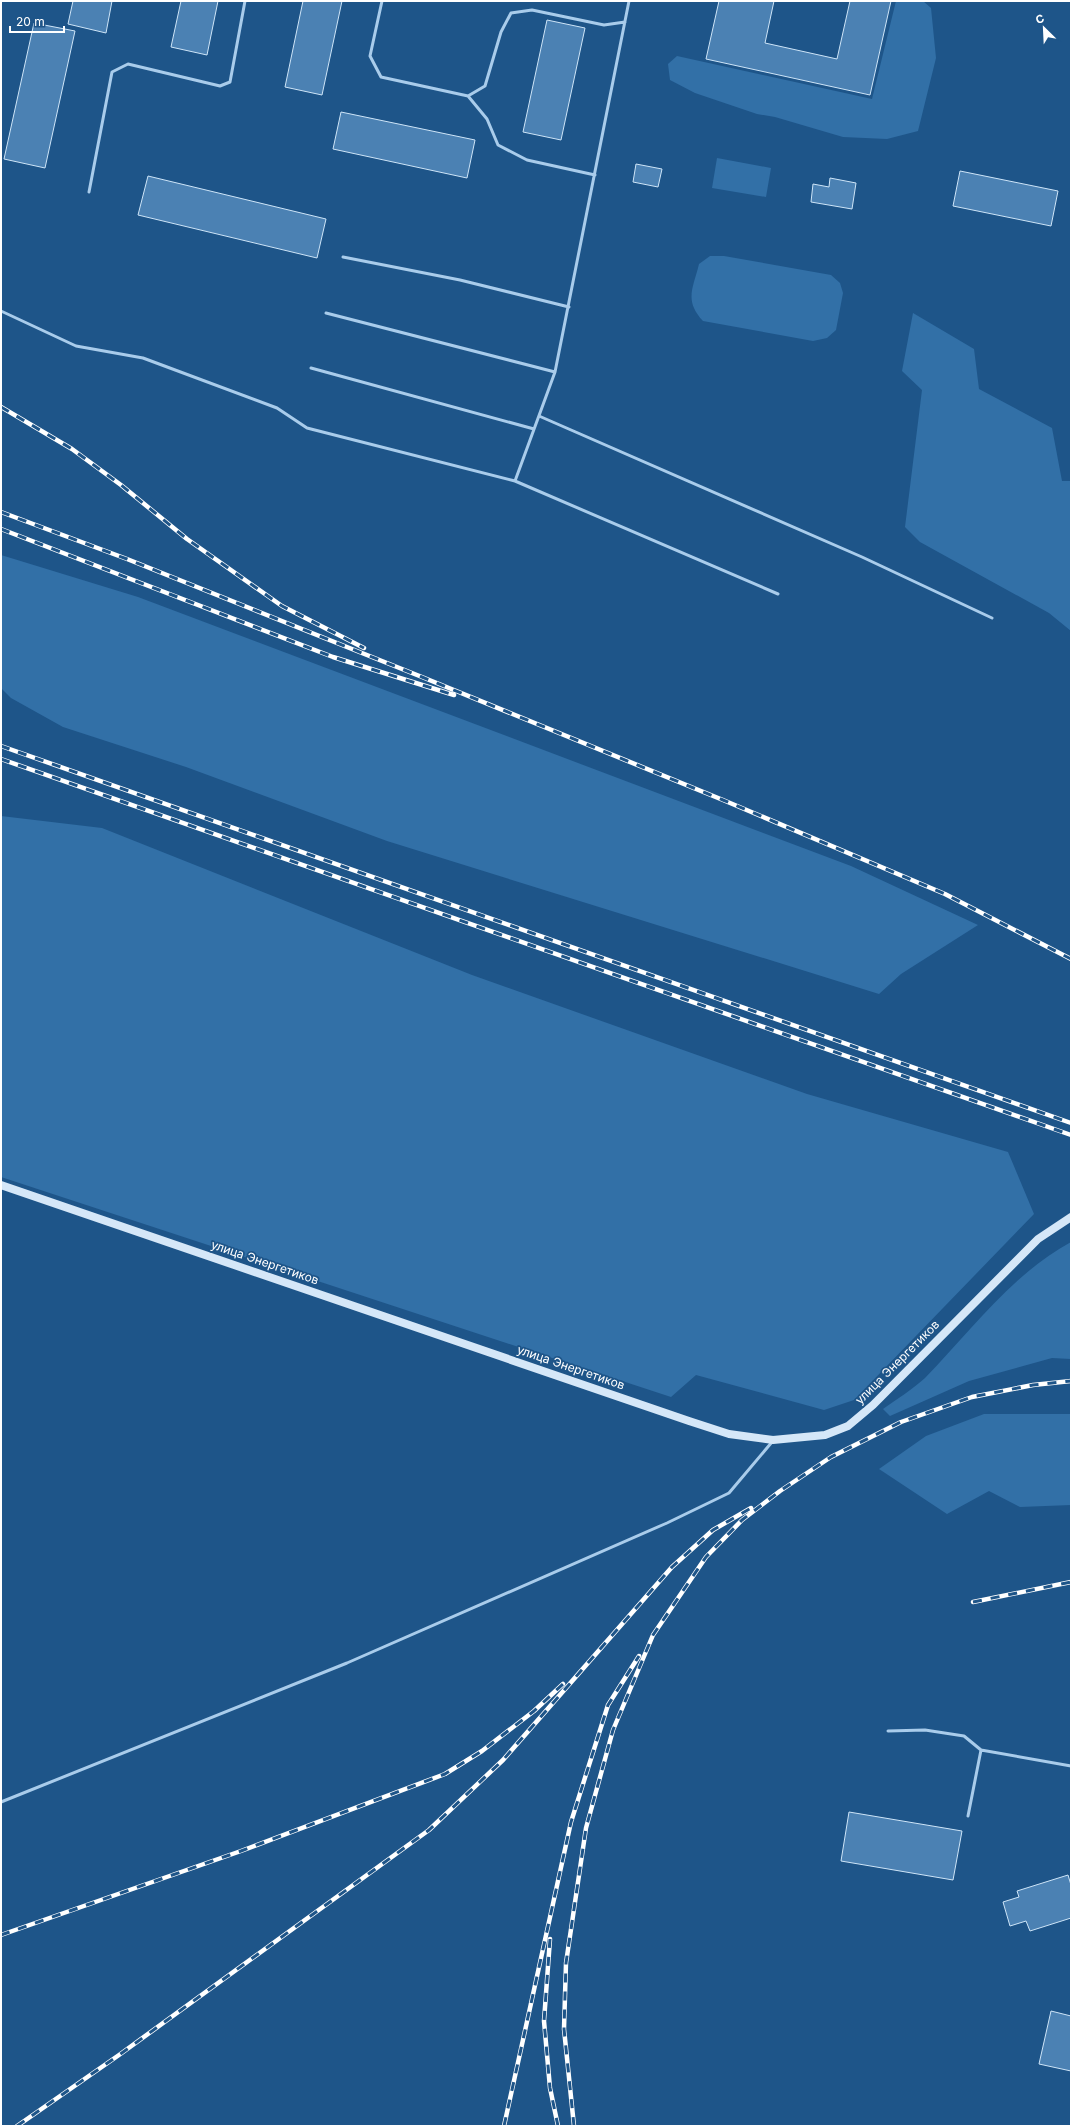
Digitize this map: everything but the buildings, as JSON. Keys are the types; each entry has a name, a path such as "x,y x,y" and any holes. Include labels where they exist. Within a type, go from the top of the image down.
{"street":[{"name":"улица Энергетиков","path":"1,1185 689,1421 729,1434 773,1440 825,1435 848,1426 874,1405 1038,1239 1071,1217"}],"lane":[{"path":"89,192 112,72 128,64 220,86 230,82 245,1"},
{"path":"382,1 370,56 381,77 468,96 487,119 498,145 527,160 595,175"},
{"path":"515,481 555,372 630,1"},
{"path":"468,96 485,86 501,32 511,13 532,10 604,25 625,22"},
{"path":"343,257 460,280 569,307"},
{"path":"1,311 76,346 143,358 277,408 307,428 515,481 778,594"},
{"path":"326,313 555,372"},
{"path":"310,368 534,429"},
{"path":"539,416 862,557 992,618"},
{"path":"1,1802 347,1663 667,1523 729,1493 773,1440"},
{"path":"888,1731 925,1730 964,1736 981,1750 1071,1766"},
{"path":"968,1816 981,1750"}],"shaded area":[{"path":"896,1 923,1 931,8 936,58 918,131 887,139 843,137 775,117 757,114 695,93 670,80 668,64 677,56 872,99"},
{"path":"717,158 771,168 766,197 712,188"},
{"path":"710,256 724,256 831,275 840,283 843,293 836,330 827,338 813,341 703,321 697,314 694,307 692,294 699,264"},
{"path":"913,313 974,349 979,389 1052,428 1062,481 1071,481 1071,631 1049,613 920,542 905,527 922,390 902,371"},
{"path":"1,555 138,597 851,866 978,925 901,974 879,994 387,841 186,767 63,727 11,698 1,688"},
{"path":"1,816 102,828 472,975 807,1094 1008,1152 1034,1214 854,1400 824,1410 696,1375 671,1397 1,1177"},
{"path":"1071,1242 1071,1359 1052,1358 969,1381 890,1416 883,1409 925,1378 993,1304 1030,1270"},
{"path":"984,1414 1071,1414 1071,1505 1020,1507 989,1491 947,1514 879,1469 926,1436"}],"railway":[{"path":"1,407 72,449 121,485 187,539 282,606 364,648"},
{"path":"1,512 127,559 723,800 945,894 1071,959"},
{"path":"1,529 333,657 454,695"},
{"path":"1,746 1071,1123"},
{"path":"1,759 1071,1135"},
{"path":"574,2126 564,2029 566,1963 586,1828 613,1730 653,1635 706,1557 742,1520 780,1491 831,1457 901,1422 972,1397 1033,1385 1071,1381"},
{"path":"17,2126 119,2055 429,1830 503,1760 672,1567 713,1530 751,1508"},
{"path":"973,1602 1071,1582"},
{"path":"504,2126 571,1822 608,1705 639,1656"},
{"path":"1,1935 241,1851 445,1774 482,1751 534,1711 563,1684"},
{"path":"550,1939 544,2021 550,2088 558,2126"}]}
